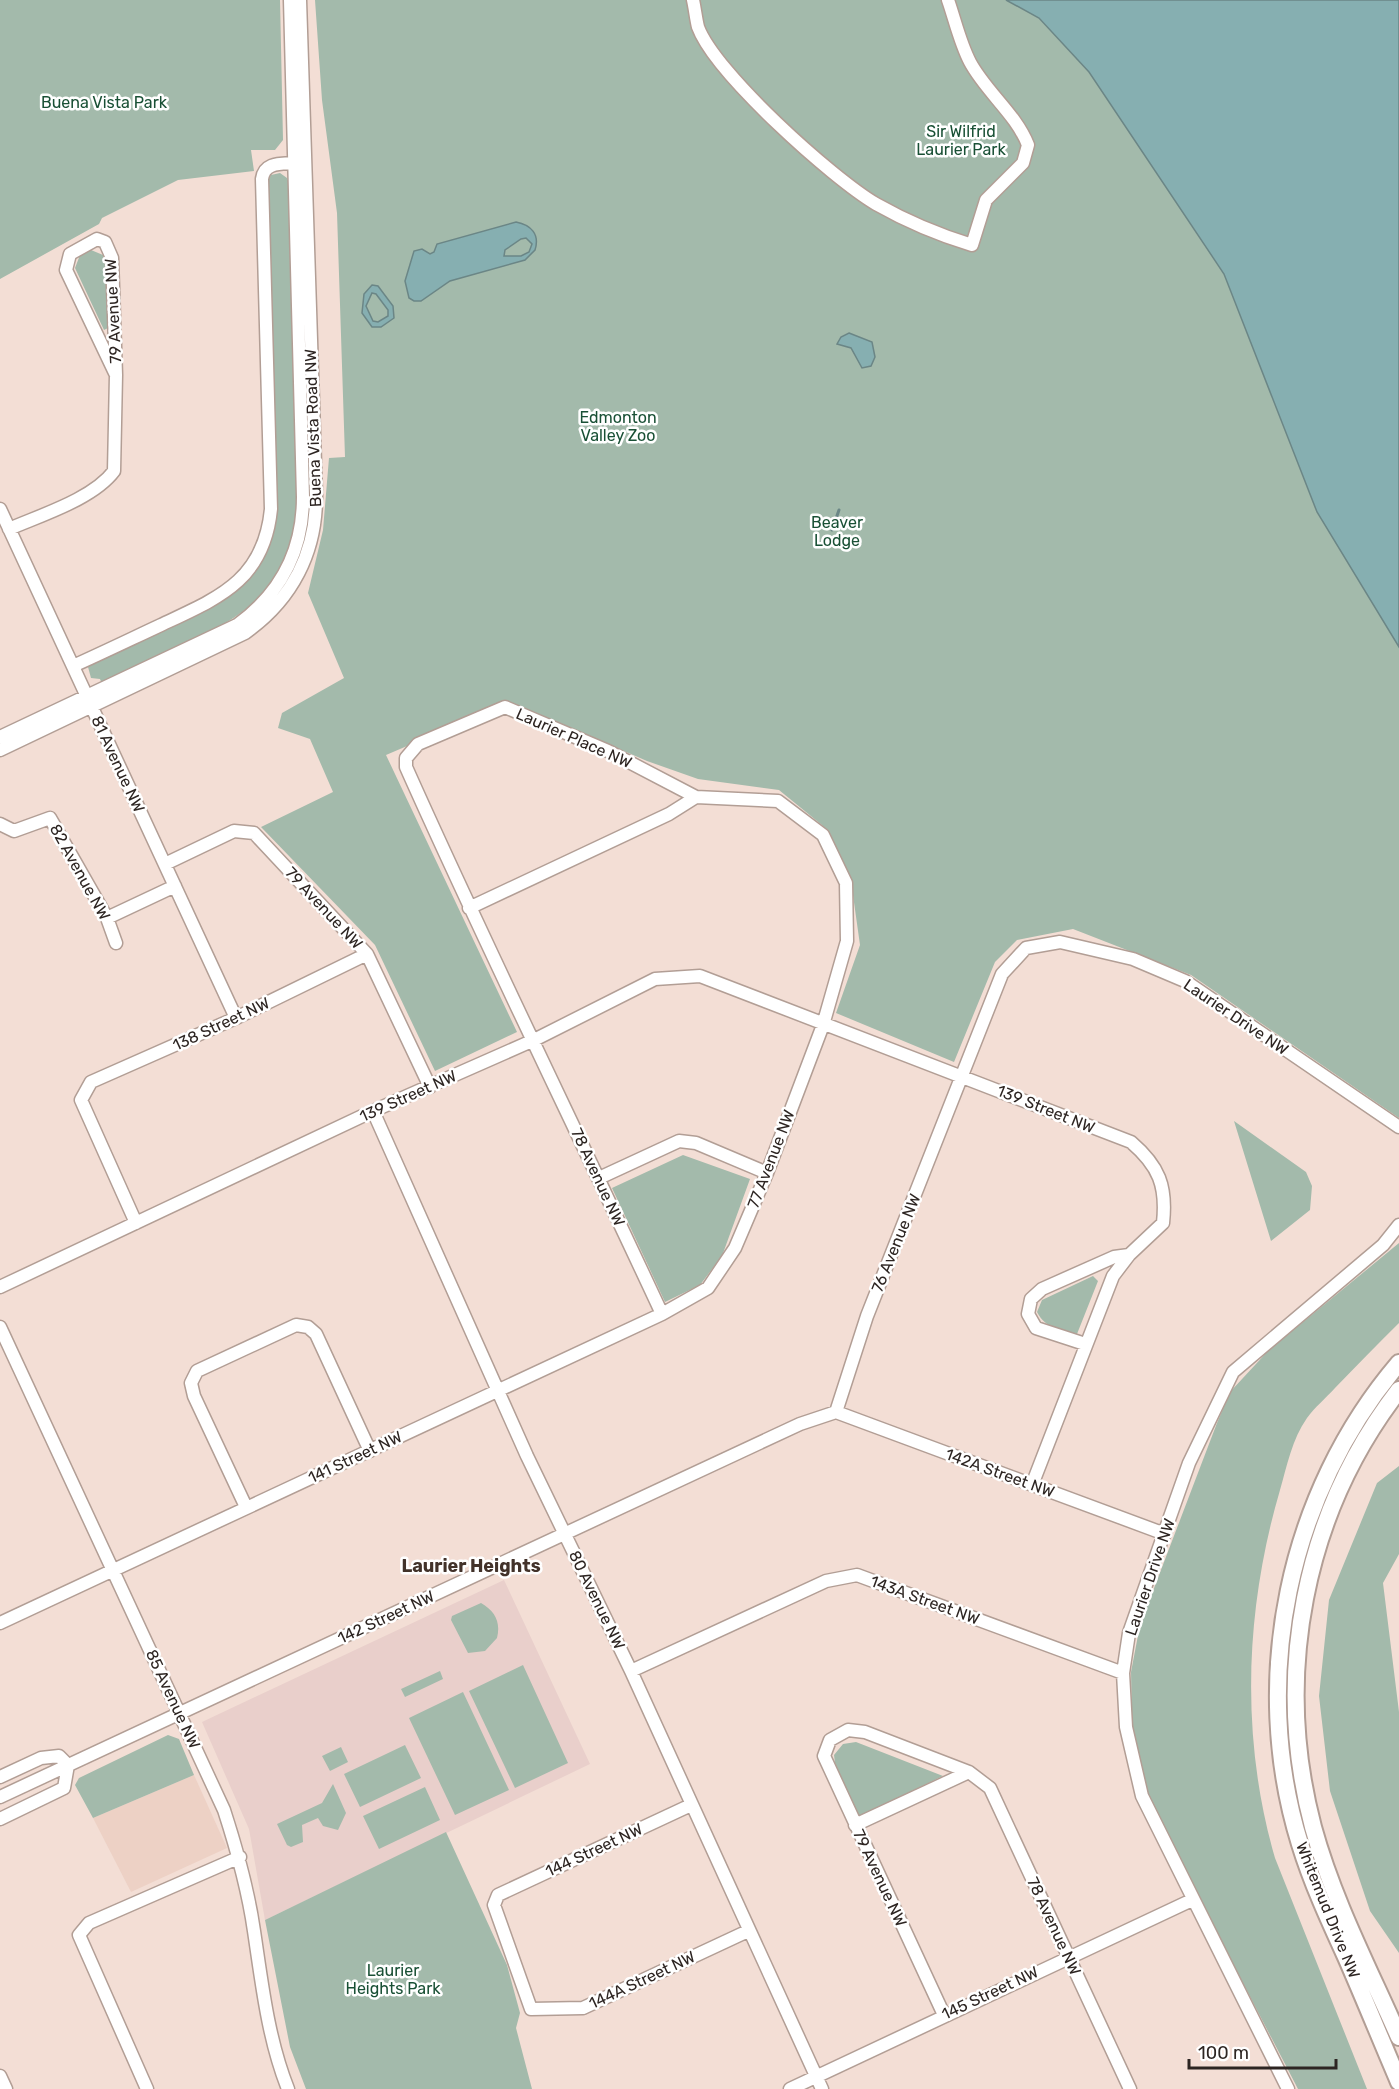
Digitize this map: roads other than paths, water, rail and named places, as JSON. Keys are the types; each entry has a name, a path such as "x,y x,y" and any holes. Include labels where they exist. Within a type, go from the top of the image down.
{"highway":[{"name":"Whitemud Drive NW","path":"1399,1363 1350,1432 1314,1503 1290,1581 1280,1648 1278,1694 1286,1779 1299,1843 1319,1897 1399,2083"},
{"name":"Whitemud Drive NW","path":"1399,1390 1357,1453 1344,1478 1322,1533 1301,1612 1295,1693 1303,1777 1314,1829 1333,1883 1399,2037"},
{"path":"1397,2089 1399,2083"}],"street":[{"name":"Buena Vista Road NW","path":"0,750 242,621 276,589 295,553 303,511 290,0"},
{"name":"Buena Vista Road NW","path":"0,737 89,702 232,640 256,625 287,593 302,567 310,546 316,502 300,0"},
{"path":"693,0 699,28 721,66 818,160 874,203 917,225 972,245 986,200 1023,163 1028,145 1022,128 996,101 969,61 948,0"},
{"path":"73,666 218,598 243,578 263,546 271,509 262,179 264,171 274,164 294,163"},
{"name":"79 Avenue NW","path":"9,530 106,482 114,471 116,375 112,258 105,242 97,239 69,254 66,270 116,375"},
{"name":"81 Avenue NW","path":"0,509 236,1018"},
{"name":"Laurier Place NW","path":"534,1040 469,908 406,767 406,758 418,744 505,707 608,751 696,797 778,801 824,835 846,883 847,941 823,1024"},
{"path":"469,908 669,814 696,797"},
{"name":"82 Avenue NW","path":"0,824 14,831 50,818 107,918 116,943"},
{"name":"79 Avenue NW","path":"165,864 234,831 254,833 367,954 430,1087"},
{"path":"107,918 175,886"},
{"name":"Laurier Drive NW","path":"962,1076 1002,974 1026,948 1060,942 1132,959 1185,981 1399,1127"},
{"name":"138 Street NW","path":"136,1223 81,1100 91,1082 236,1018 367,954"},
{"name":"139 Street NW","path":"0,1287 373,1111 534,1040 655,980 700,976 823,1024"},
{"path":"823,1024 962,1076"},
{"name":"77 Avenue NW","path":"708,1288 735,1248 767,1173 823,1024"},
{"name":"78 Avenue NW","path":"534,1040 662,1314"},
{"name":"139 Street NW","path":"962,1076 1131,1142 1147,1156 1159,1176 1166,1199 1163,1223 1129,1255"},
{"name":"76 Avenue NW","path":"836,1412 867,1316 962,1076"},
{"name":"80 Avenue NW","path":"373,1111 498,1392 631,1671 822,2089"},
{"path":"599,1178 679,1141 696,1143 767,1173"},
{"name":"Laurier Drive NW","path":"1288,2089 1142,1796 1126,1727 1123,1673 1129,1633 1190,1462 1233,1372 1383,1245 1399,1226"},
{"path":"1085,1344 1036,1328 1028,1314 1031,1299 1062,1277 1114,1257 1129,1255"},
{"path":"1032,1485 1113,1276 1129,1255"},
{"name":"141 Street NW","path":"0,1623 498,1392 662,1314 708,1288"},
{"path":"246,1508 194,1396 191,1383 197,1371 296,1325 308,1327 316,1334 370,1451"},
{"name":"85 Avenue NW","path":"0,1327 224,1810 240,1857 263,1995 278,2063 288,2089"},
{"name":"142A Street NW","path":"836,1412 1165,1534"},
{"name":"142 Street NW","path":"0,1797 800,1424 836,1412"},
{"name":"143A Street NW","path":"631,1671 826,1581 858,1575 1123,1673"},
{"name":"79 Avenue NW","path":"944,2015 824,1756 830,1740 848,1730 865,1732 969,1772"},
{"path":"0,1777 41,1758 59,1756 68,1766 64,1788 0,1819"},
{"path":"855,1825 969,1772"},
{"name":"78 Avenue NW","path":"969,1772 990,1788 1130,2089"},
{"name":"144 Street NW","path":"531,2008 494,1905 498,1895 691,1805"},
{"path":"147,2089 79,1935 89,1923 240,1857"},
{"name":"145 Street NW","path":"790,2089 1068,1956 1192,1900"},
{"name":"144A Street NW","path":"531,2008 583,2008 748,1931"},
{"path":"0,2076 6,2089"}],"water":[{"path":"1006,0 1399,0 1399,647 1317,512 1224,274 1089,72 1039,18"},
{"path":"516,222 530,228 536,239 535,250 525,260 450,281 421,301 414,301 409,298 405,281 414,251 422,249 430,254 434,252 437,244","holes":["526,238 532,244 529,252 521,256 504,256 505,250 521,239"]},
{"path":"372,285 378,286 393,306 394,318 381,327 372,327 362,313 364,294","holes":["372,293 376,294 388,310 388,316 378,322 373,321 366,306"]},
{"path":"849,333 872,342 875,357 871,366 862,368 851,348 837,344 841,337"}],"waterway":[{"path":"832,530 839,510"}],"district":[{"name":"Laurier Heights","path":"471,1566"}],"park label":[{"name":"Buena Vista Park","path":"104,102"},
{"name":"Sir Wilfrid Laurier Park","path":"961,140"},
{"name":"Edmonton Valley Zoo","path":"618,426"},
{"name":"Beaver Lodge","path":"837,531"},
{"name":"Laurier Heights Park","path":"393,1979"}]}
